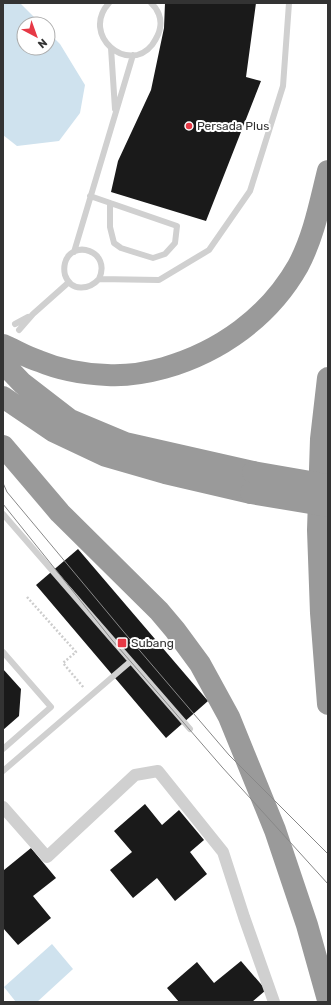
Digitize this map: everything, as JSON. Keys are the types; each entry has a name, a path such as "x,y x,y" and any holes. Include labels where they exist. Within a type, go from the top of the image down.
{"highway":[{"path":"3,345 39,362 84,373 108,375 154,371 202,355 240,331 274,300 285,286 306,248 316,223 328,171"},
{"path":"3,363 22,384 70,420 125,443 253,472 328,485"},
{"path":"328,378 321,439 318,530 321,613 328,704"},
{"path":"3,397 53,431 106,456 165,473 251,493 328,506"},
{"path":"3,446 60,513 159,611 200,664 229,716 276,830 307,924 328,1000"}],"street":[{"path":"3,807 47,857 135,774 158,771 224,852 244,917 274,1002"}],"lane":[{"path":"108,3 102,13 99,23 101,34 110,48 122,54 133,55 149,48 159,36 161,26 160,16 151,3"},
{"path":"99,279 159,280 209,250 250,191 283,86 289,3"},
{"path":"110,48 116,112"},
{"path":"74,252 133,55"},
{"path":"90,196 177,226 175,243 165,254 153,258 121,248 114,243 110,226 110,203"},
{"path":"88,250 94,252 99,257 102,269 99,279 95,284 89,287 80,288 69,282 64,268 66,260 74,252 88,250"},
{"path":"19,330 33,314 69,282"},
{"path":"15,324 33,314"},
{"path":"3,514 190,729"},
{"path":"3,652 52,707 3,748"},
{"path":"3,772 131,661"}],"path":[{"path":"27,597 76,652"}],"water":[{"path":"3,3 20,3 33,16 16,16 16,56 56,56 56,40 85,85 80,113 59,141 17,146 3,135"},
{"path":"52,944 73,969 37,1002 16,1002 4,987"}],"building":[{"name":"Persada Plus","path":"165,3 256,3 246,77 261,81 206,221 111,192 118,161 151,90 164,28"},
{"name":"Subang","path":"78,549 208,701 166,738 36,585"},
{"path":"3,669 21,689 19,716 3,730"},
{"path":"145,804 162,825 179,810 204,840 190,852 207,874 175,901 157,878 133,898 110,870 132,852 114,831"},
{"path":"31,848 56,878 33,896 51,918 18,945 3,928 3,868 4,870"},
{"path":"241,961 266,990 252,1002 179,1002 167,988 197,962 214,983"}],"tram line":[{"path":"3,483 7,492 229,755 328,854"},
{"path":"3,504 112,640 222,767 328,884"}],"place":[{"name":"Persada Plus","path":"189,126"},
{"name":"Subang","path":"122,643"}]}
